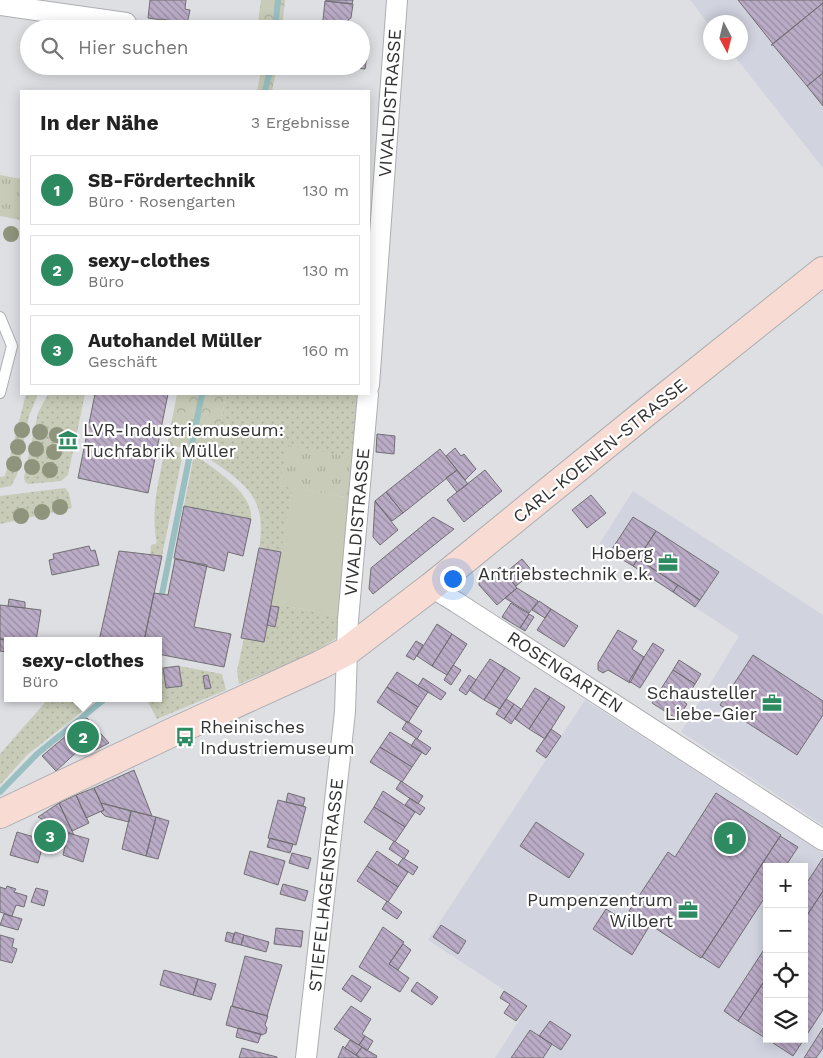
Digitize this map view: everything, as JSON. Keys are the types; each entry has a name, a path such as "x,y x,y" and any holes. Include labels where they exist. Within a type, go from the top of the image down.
{"street":[{"name":"VIVALDISTRASSE","path":"370,370 397,0"},
{"path":"0,5 105,20"},
{"name":"CARL-KOENEN-STRASSE","path":"0,814 347,651 431,588 645,413 823,272"},
{"name":"VIVALDISTRASSE","path":"347,651 368,395"},
{"name":"ROSENGARTEN","path":"431,588 456,602 823,840"},
{"name":"STIEFELHAGENSTRASSE","path":"306,1058 345,712 347,651"}],"lane":[{"path":"0,317 12,346 0,393"}],"shaded area":[{"path":"690,0 823,0 823,168 738,60 748,60 748,15 703,15 703,17"},
{"path":"633,491 823,615 823,825 681,732 739,636 599,544"},
{"path":"585,700 823,853 823,1058 495,1058 528,1006 428,940"}],"green space":[{"path":"261,0 285,0 283,20 258,20"},
{"path":"260,75 275,75 272,90 257,90"},
{"path":"0,175 20,179 20,220 0,216"},
{"path":"26,395 38,395 29,416 17,475 11,486 0,488 0,477 5,476"},
{"path":"47,395 85,395 68,475 61,481 28,484 25,482 24,477 38,413"},
{"path":"177,395 226,395 216,451 199,448 198,451 167,445"},
{"path":"226,395 359,395 354,458 287,446 280,486 293,488 281,552 259,548 261,529 255,500 238,479 198,451 199,448 216,451"},
{"path":"287,445 354,458 351,498 280,486"},
{"path":"165,450 183,453 162,556 150,555 151,545 157,543 154,520 155,508"},
{"path":"194,455 223,475 240,491 250,509 251,519 184,506"},
{"path":"65,488 69,493 72,508 0,524 0,496"},
{"path":"293,488 351,498 341,617 271,603"},
{"path":"271,603 341,617 338,636 333,641 308,654 239,684 237,671 244,638 267,625 275,627 279,607 271,606"},
{"path":"179,666 222,674 226,690 157,719 148,702 162,702 162,667 166,688 182,686"},
{"path":"46,702 94,702 27,755 0,785 0,754"}],"building":[{"path":"150,0 186,0 185,9 190,10 188,20 148,18"},
{"path":"326,0 353,0 352,4"},
{"path":"738,0 823,0 823,3 773,44"},
{"path":"325,1 353,4 351,18 348,20 323,20"},
{"path":"823,3 823,73 807,86 773,45 771,45"},
{"path":"823,73 823,106 807,86"},
{"path":"95,395 168,395 148,493 78,478"},
{"path":"377,434 395,436 394,454 376,452"},
{"path":"455,448 461,456 464,454 476,469 465,480 446,456"},
{"path":"440,449 457,470 403,513 386,492"},
{"path":"457,470 468,484 457,492 446,478"},
{"path":"485,470 502,491 464,522 447,500"},
{"path":"386,492 403,513 392,521 375,501"},
{"path":"591,495 606,513 587,528 572,510"},
{"path":"375,501 398,530 380,545 373,537"},
{"path":"184,506 251,519 243,556 228,552 224,571 174,558"},
{"path":"433,517 454,529 373,594 369,589 371,568"},
{"path":"633,517 656,531 633,566 610,552"},
{"path":"656,531 719,572 700,600 638,559"},
{"path":"89,546 91,551 95,550 99,565 52,575 49,560 54,559 53,554"},
{"path":"259,548 281,552 264,642 241,638"},
{"path":"119,551 162,556 145,637 100,637"},
{"path":"175,559 207,565 194,627 231,634 224,667 162,655 162,637 145,637 154,593 168,595"},
{"path":"522,559 533,572 516,586 505,573"},
{"path":"638,559 678,585 673,592 633,566"},
{"path":"500,567 517,588 497,605 479,585 479,580 485,575 489,577"},
{"path":"678,585 700,600 695,607 673,592"},
{"path":"517,588 538,601 529,613 505,598"},
{"path":"9,599 25,602 25,608 8,606"},
{"path":"539,601 551,609 545,618 532,610"},
{"path":"511,603 529,614 520,628 502,617"},
{"path":"0,605 41,610 37,637 4,637 4,639 0,639"},
{"path":"271,606 279,607 275,627 267,625"},
{"path":"551,609 578,626 564,647 537,630"},
{"path":"529,614 534,617 525,631 520,628"},
{"path":"437,624 452,634 432,666 417,656"},
{"path":"618,630 637,641 632,649 644,657 630,683 608,670 603,673 598,670 598,663"},
{"path":"452,634 467,644 447,675 432,666"},
{"path":"0,639 4,640 4,652 0,651"},
{"path":"416,641 423,645 414,660 406,656"},
{"path":"653,643 664,650 640,688 629,681"},
{"name":"Schausteller Liebe-Gier","path":"753,655 823,701 823,715 797,755 720,705"},
{"path":"490,659 505,668 484,700 469,690"},
{"path":"679,660 701,674 695,684 673,670"},
{"path":"453,665 461,670 451,685 444,680"},
{"path":"179,666 182,686 166,688 163,668"},
{"path":"505,668 520,678 500,709 484,700"},
{"path":"673,670 695,684 684,702 687,704 679,717 674,717 652,703"},
{"path":"397,672 428,692 418,707 387,687"},
{"path":"208,675 211,688 205,689 203,676"},
{"path":"469,675 476,680 466,695 459,690"},
{"path":"423,678 446,693 441,700 418,686"},
{"path":"387,687 418,707 408,723 377,702"},
{"path":"535,688 550,697 529,729 515,719"},
{"path":"550,697 565,707 545,739 529,729"},
{"path":"506,699 514,704 504,719 496,714"},
{"path":"514,704 521,709 511,724 504,719"},
{"path":"87,718 109,743 85,755 80,749 56,771 42,756"},
{"path":"407,721 422,731 417,739 402,729"},
{"path":"551,729 561,736 546,758 536,751"},
{"path":"390,732 422,752 412,767 380,747"},
{"path":"416,738 431,748 426,755 411,746"},
{"path":"380,747 412,767 402,782 370,762"},
{"path":"134,770 152,816 101,803 94,788"},
{"path":"401,781 423,796 418,804 396,789"},
{"path":"94,788 104,810 86,818 76,795"},
{"path":"383,791 415,812 405,827 374,807"},
{"path":"288,793 305,798 303,806 286,802"},
{"path":"716,793 781,835 701,958 629,911 668,852 675,857"},
{"path":"76,795 89,823 72,831 59,803"},
{"path":"410,798 425,808 420,815 405,805"},
{"path":"278,800 306,807 296,845 268,838"},
{"path":"59,803 72,831 74,835 38,817"},
{"path":"101,803 131,811 129,822 105,816 101,812 104,810"},
{"path":"374,807 405,827 395,842 364,822"},
{"path":"131,811 156,817 146,856 122,849"},
{"path":"156,817 169,821 158,859 146,856"},
{"path":"536,822 584,854 569,878 520,846"},
{"path":"17,832 44,840 38,863 10,855"},
{"path":"68,833 89,839 83,862 63,855"},
{"path":"780,836 798,847 788,863 763,863 763,900 719,968 702,957"},
{"path":"270,838 293,844 290,853 267,847"},
{"path":"394,841 409,851 404,859 389,849"},
{"path":"250,851 285,861 278,885 244,874"},
{"path":"377,851 408,872 398,887 367,866"},
{"path":"292,853 311,858 308,869 289,863"},
{"path":"403,858 418,867 413,875 398,865"},
{"path":"823,858 823,891 808,914 808,908 808,881"},
{"path":"367,866 398,887 388,902 357,881"},
{"path":"283,884 308,891 305,901 280,894"},
{"path":"7,886 16,889 14,892 27,896 24,907 16,905 12,916 0,912 0,887 6,889"},
{"path":"36,888 48,891 44,906 31,902"},
{"path":"823,891 823,1010 808,1033 808,953 808,914"},
{"path":"387,901 402,912 397,919 382,909"},
{"path":"606,909 627,922 632,913 650,925 632,955 593,929"},
{"path":"4,914 22,919 18,930 0,925"},
{"path":"441,925 466,941 458,954 433,937"},
{"path":"383,927 404,942 389,964 409,978 400,992 359,967"},
{"path":"276,928 303,931 301,947 274,944"},
{"path":"227,932 234,934 232,943 225,941"},
{"path":"235,932 244,935 241,945 232,943"},
{"path":"0,935 14,939 12,947 17,949 12,963 0,960"},
{"path":"244,935 269,942 266,952 241,945"},
{"path":"403,944 411,950 398,970 389,964"},
{"path":"763,951 763,983 738,1021 724,1011"},
{"path":"245,956 282,965 267,1016 232,1006"},
{"path":"164,970 198,979 193,995 160,985"},
{"path":"352,975 371,987 361,1002 342,989"},
{"path":"198,979 216,984 211,1000 193,995"},
{"path":"417,982 438,997 432,1005 411,991"},
{"path":"763,983 763,1037 738,1021"},
{"path":"504,991 527,1006 516,1021 504,1013 510,1004 500,998"},
{"path":"231,1006 268,1016 265,1025 267,1028 266,1033 262,1035 226,1025"},
{"path":"351,1006 371,1019 362,1034 365,1036 359,1045 334,1029"},
{"path":"550,1021 571,1035 561,1050 539,1036"},
{"path":"238,1028 261,1034 258,1043 236,1037"},
{"path":"823,1028 823,1048 816,1058 804,1058"},
{"path":"530,1030 552,1044 543,1058 511,1058"},
{"path":"365,1036 373,1041 367,1051 359,1045"},
{"path":"350,1040 362,1047 356,1055 345,1048"},
{"path":"773,1043 801,1043 793,1056"},
{"path":"343,1046 345,1048 360,1058 338,1058"},
{"path":"362,1047 377,1056 376,1058 360,1058 356,1055"},
{"path":"242,1048 277,1057 277,1058 239,1058"}],"waterway":[{"path":"276,20 278,0"},
{"path":"265,90 269,75"},
{"path":"162,594 202,395"},
{"path":"0,792 37,754 101,702"}],"place":[{"name":"LVR-Industriemuseum: Tuchfabrik Müller","path":"68,440"},
{"name":"Hoberg Antriebstechnik e.k.","path":"668,563"},
{"name":"Schausteller Liebe-Gier","path":"772,703"},
{"name":"sexy-clothes","path":"83,737"},
{"name":"Rheinisches Industriemuseum","path":"185,737"},
{"name":"Autohandel Müller","path":"50,836"},
{"name":"SB-Fördertechnik","path":"730,838"},
{"name":"Pumpenzentrum Wilbert","path":"688,910"}]}
